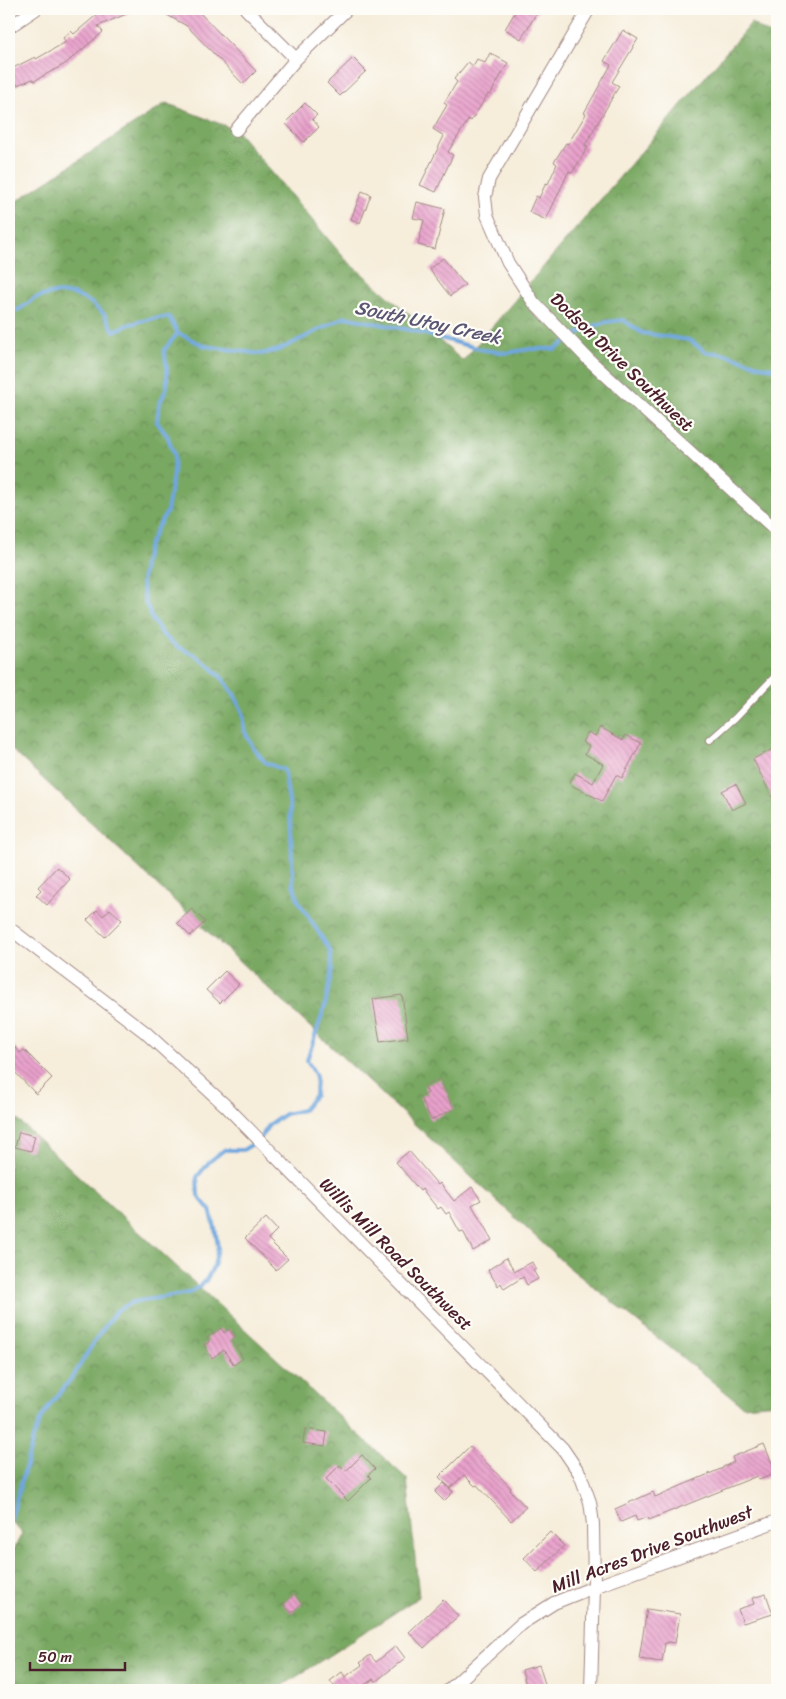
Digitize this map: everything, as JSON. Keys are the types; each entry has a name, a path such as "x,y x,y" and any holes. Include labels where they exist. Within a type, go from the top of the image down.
{"street":[{"path":"9,26 36,9"},
{"path":"246,9 296,59"},
{"path":"236,130 296,59 347,9"},
{"name":"Dodson Drive Southwest","path":"589,9 489,179 485,197 487,214 508,263 534,303 588,359 777,531"},
{"name":"Willis Mill Road Southwest","path":"9,928 144,1032 226,1106 563,1449 580,1474 590,1502 593,1524 594,1587 591,1690"},
{"name":"Mill Acres Drive Southwest","path":"449,1690 521,1624 554,1604 594,1587 777,1521"}],"lane":[{"path":"710,740 735,718 777,674"}],"green space":[{"path":"751,23 777,39 777,1403 743,1406 566,1265 9,747 9,206 166,103 236,130 345,259 463,361"},
{"path":"9,1112 407,1479 419,1597 276,1690 9,1690 9,1560 22,1533 9,1518"}],"building":[{"path":"99,9 138,9 98,26 103,32 65,64 34,81 33,79 9,88 9,70 35,57 36,59 66,42 63,38 71,31 74,34 100,12"},
{"path":"156,9 196,9 256,71 243,84 187,26"},
{"path":"517,9 539,9 521,39 505,29"},
{"path":"623,30 638,39 612,82 619,86 585,145 588,147 572,173 569,171 546,220 529,212 536,196 539,198 546,183 548,184 557,164 554,162 566,143 568,144 586,114 584,113 611,65 604,61"},
{"path":"490,53 508,63 490,95 488,94 471,121 469,119 448,152 453,155 436,192 420,185 444,136 433,129 447,105 444,103 457,82 454,79 468,62 473,66 477,59 485,63"},
{"path":"353,58 366,71 340,96 327,83"},
{"path":"305,103 317,115 312,119 319,127 304,142 285,123"},
{"path":"362,191 371,195 360,223 351,219"},
{"path":"417,202 445,209 435,249 418,245 424,220 413,218"},
{"path":"443,258 465,285 450,296 429,269"},
{"path":"600,727 623,740 626,735 641,743 622,778 616,775 602,801 569,784 575,773 593,783 603,764 585,754 589,746 582,742 588,732 595,736"},
{"path":"777,747 777,807 753,759"},
{"path":"736,784 746,803 732,810 722,791"},
{"path":"57,867 70,879 47,905 36,895 41,890 38,887"},
{"path":"110,909 122,920 105,937 87,920 97,910 103,916"},
{"path":"192,909 205,922 190,936 177,923"},
{"path":"225,971 239,984 220,1003 206,990"},
{"path":"402,995 408,1038 380,1042 373,999"},
{"path":"9,1041 20,1053 24,1050 52,1078 36,1094 9,1066"},
{"path":"440,1079 454,1109 431,1120 420,1097 428,1093 424,1086"},
{"path":"19,1132 35,1136 31,1151 15,1147"},
{"path":"409,1151 438,1185 440,1183 454,1201 472,1187 481,1200 472,1205 492,1240 473,1251 463,1231 460,1232 449,1212 446,1214 441,1207 438,1209 396,1162"},
{"path":"266,1218 277,1230 268,1239 288,1259 276,1270 245,1238"},
{"path":"506,1258 515,1271 532,1262 536,1269 533,1270 538,1279 527,1285 523,1277 504,1289 501,1283 498,1286 488,1270"},
{"path":"221,1328 224,1333 229,1329 235,1337 231,1340 243,1358 234,1365 224,1350 212,1358 204,1345 209,1342 207,1338"},
{"path":"305,1429 327,1432 325,1446 303,1443"},
{"path":"764,1444 776,1473 759,1480 757,1476 649,1520 648,1517 637,1521 635,1516 621,1522 615,1509 653,1492 655,1497 723,1468 734,1462 732,1457"},
{"path":"470,1446 511,1488 510,1490 526,1507 511,1521 477,1485 475,1486 464,1475 450,1488 439,1477"},
{"path":"362,1455 375,1469 368,1475 371,1478 348,1501 326,1479 340,1465 346,1471"},
{"path":"444,1483 453,1492 444,1501 435,1492"},
{"path":"550,1532 564,1546 537,1572 524,1558"},
{"path":"294,1594 302,1603 292,1613 283,1604"},
{"path":"766,1594 773,1614 743,1623 738,1609 754,1604 752,1598"},
{"path":"443,1600 458,1616 424,1648 409,1632"},
{"path":"647,1609 680,1614 675,1643 665,1643 662,1662 639,1659"},
{"path":"396,1646 405,1658 375,1682 373,1679 357,1690 337,1690 330,1681 342,1672 345,1677 362,1665 360,1663 370,1655 376,1662"},
{"path":"539,1665 547,1690 527,1690 522,1670"}],"waterway":[{"name":"South Utoy Creek","path":"9,312 20,309 35,298 54,293 73,294 90,302 104,314 114,331 140,321 169,317 178,333 205,346 261,354 279,350 345,317 414,331 484,350 507,353 530,349 555,349 584,330 606,322 623,320 642,333 689,340 706,352 725,354 761,366 777,369"},
{"path":"9,1527 33,1439 40,1421 74,1375 116,1311 133,1302 189,1293 205,1282 214,1266 218,1247 215,1228 210,1210 198,1196 197,1177 209,1162 224,1150 243,1150 259,1140 269,1125 285,1114 303,1110 315,1095 316,1076 307,1060 325,1006 332,969 330,950 299,902 293,884 290,808 284,770 266,763 254,749 245,732 243,713 235,696 224,680 210,666 195,655 178,647 163,635 152,619 145,601 142,583 144,564 149,545 167,512 173,474 174,455 168,437 157,422 159,405 167,387 167,368 164,350 178,333"}]}
